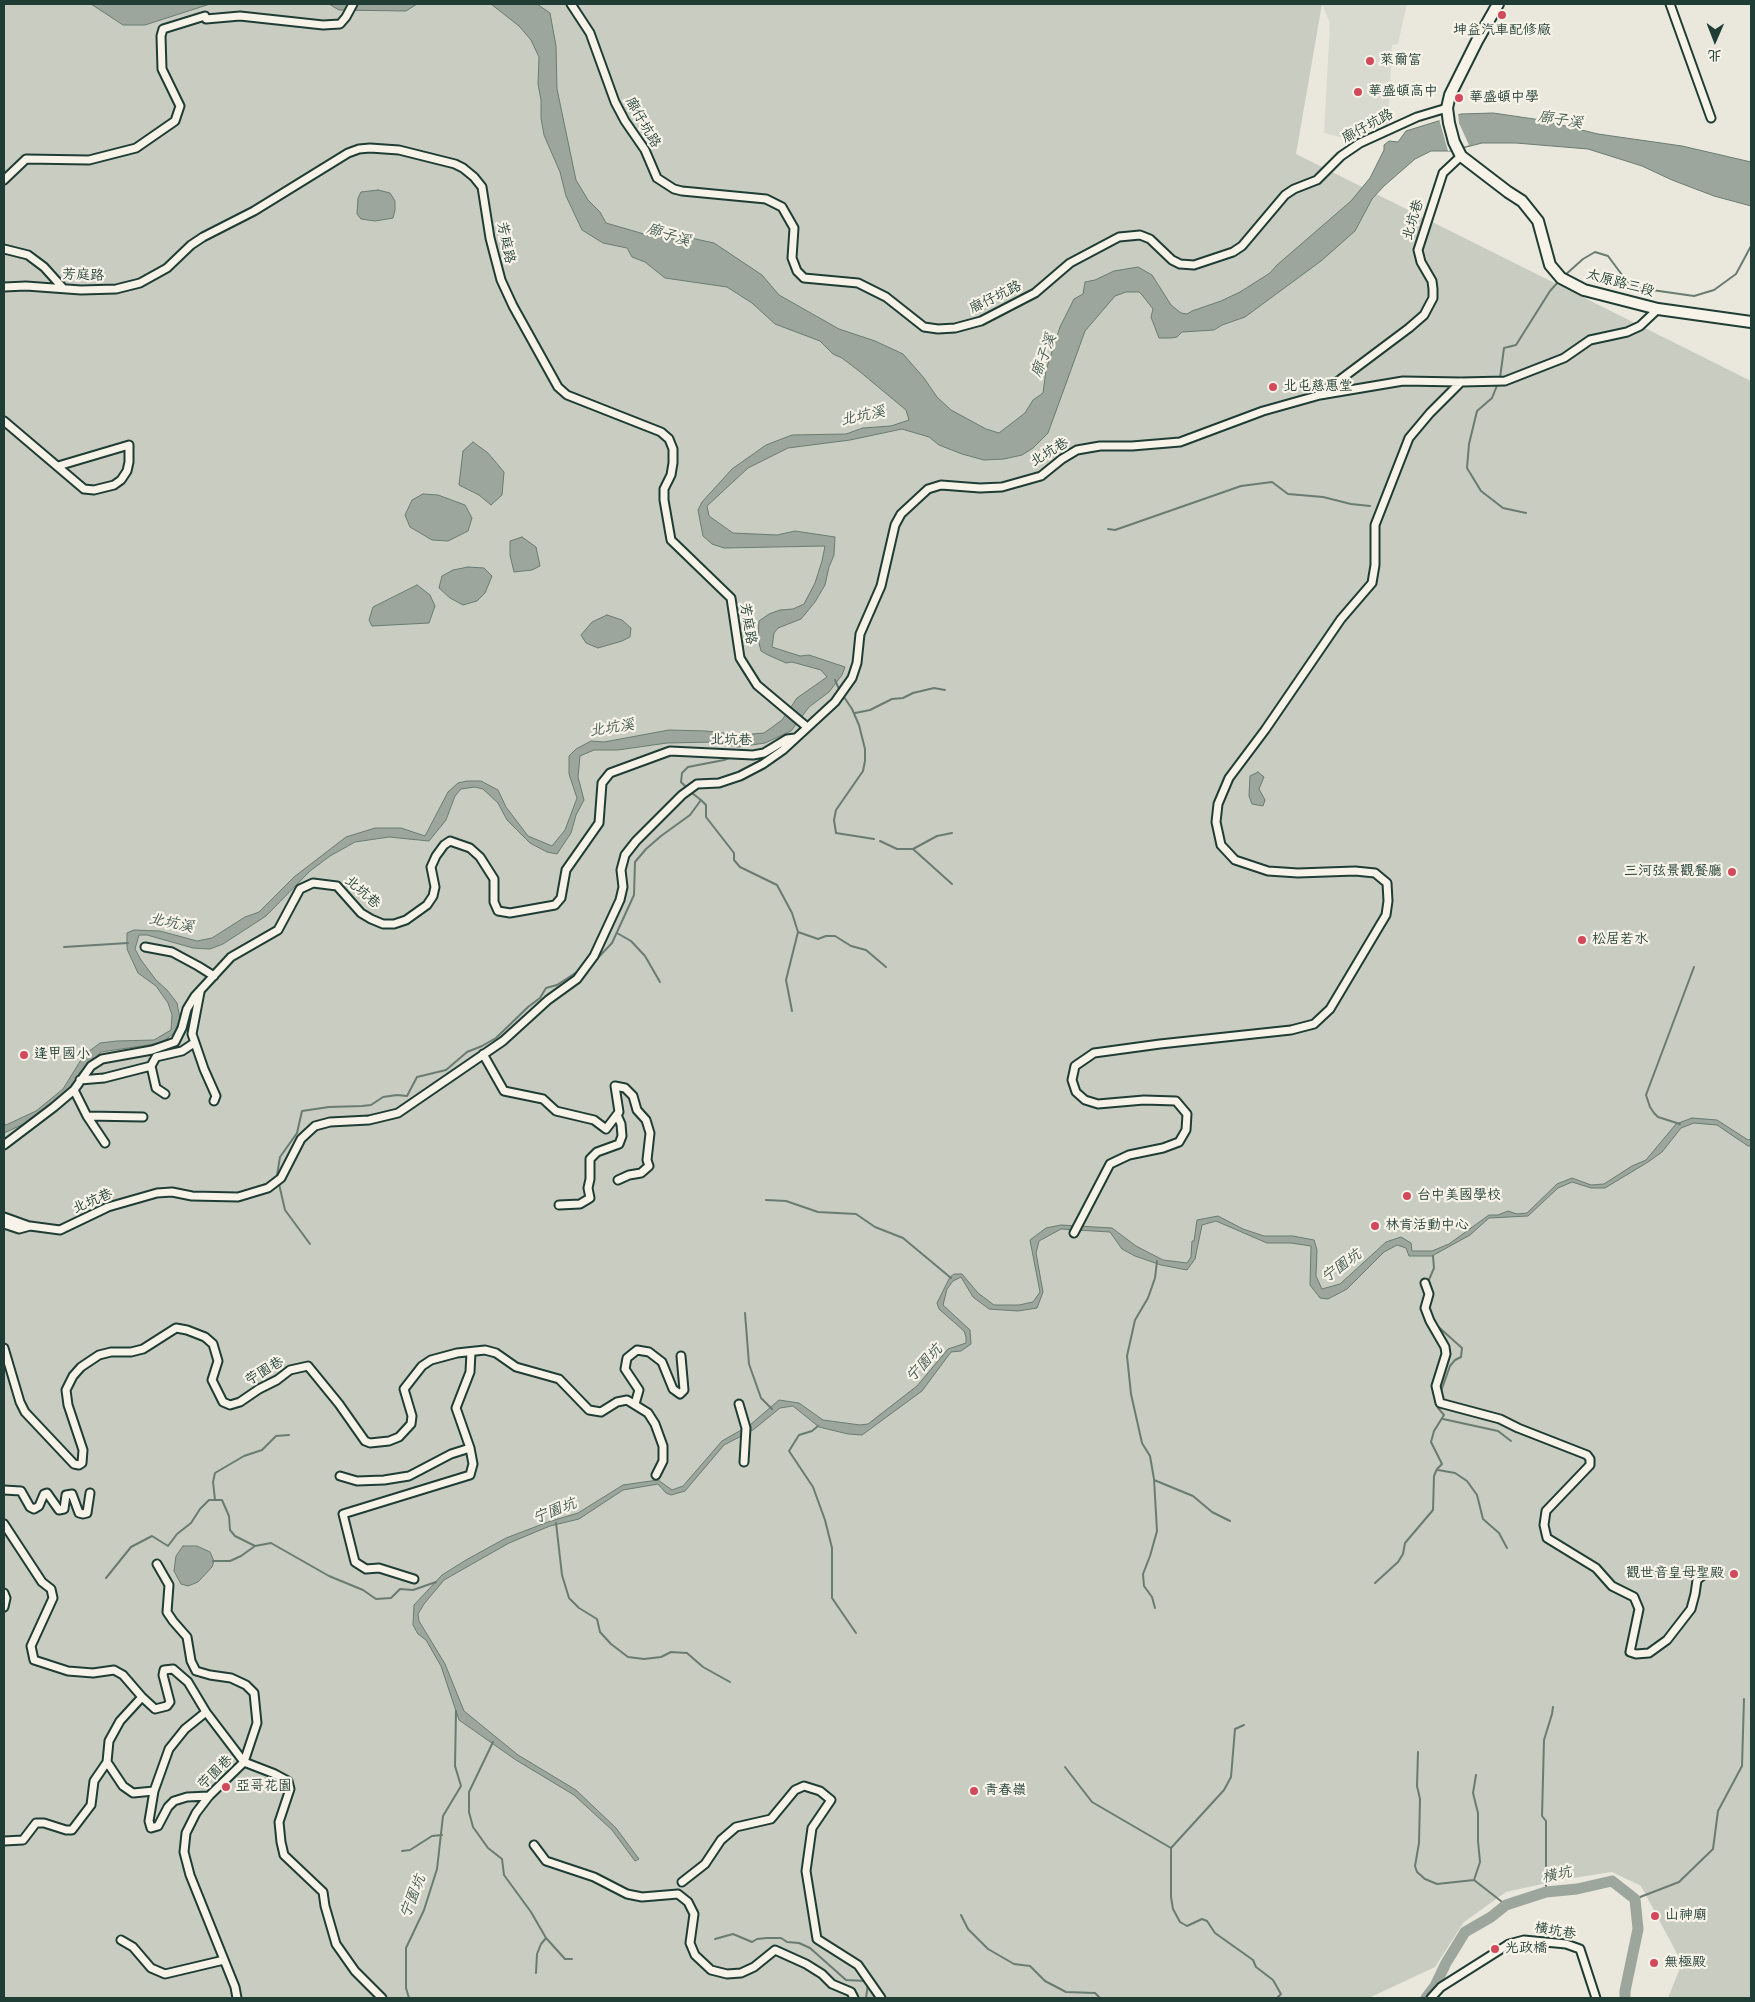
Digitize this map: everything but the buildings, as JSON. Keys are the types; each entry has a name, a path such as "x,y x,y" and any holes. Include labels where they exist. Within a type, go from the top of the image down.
{"main road":[{"path":"1460,154 1452,135 1447,110 1450,95 1498,4"},
{"name":"太原路三段","path":"1460,154 1522,201 1538,221 1550,265 1563,279 1584,290 1658,309 1751,322"}],"street":[{"path":"4,180 26,159 90,160 136,148 175,121 180,106 162,69 161,36 163,29 205,16 206,19 240,16 323,26 340,24 352,4"},
{"name":"廍仔坑路","path":"572,4 590,33 615,102 625,121 645,150 658,178 674,189 682,191 766,199 782,207 794,228 792,258 796,271 804,278 858,283 886,297 924,327 938,329 955,328 981,321 1035,293 1070,262 1120,237 1140,235 1145,237 1180,264 1194,265 1233,252 1242,246 1285,195 1316,180 1341,156 1360,143 1417,117 1447,110"},
{"path":"1670,4 1711,118"},
{"name":"芳庭路","path":"4,287 81,290 116,289 140,283 167,268 190,245 254,211 348,153 370,148 399,150 455,164 463,168 482,187 490,238 501,280 513,306 558,387 567,394 662,432 669,439 673,449 673,463 672,475 664,489 664,500 672,540 731,598 740,658 757,685 807,727"},
{"name":"北坑巷","path":"1320,395 1424,315 1433,298 1433,289 1432,281 1421,262 1418,250 1442,172 1460,154"},
{"path":"4,249 28,255 44,267 63,288"},
{"name":"北坑巷","path":"4,1217 30,1226 60,1230 108,1207 157,1193 172,1192 192,1196 238,1197 268,1188 281,1178 302,1139 315,1126 330,1122 369,1120 398,1113 503,1040 548,1000 577,979 594,956 620,900 622,887 621,870 625,856 636,841 682,795 697,784 719,783 740,776 763,764 782,750 834,702 852,678 860,634 881,586 895,525 901,514 928,489 941,485 980,488 1002,487 1041,476 1077,450 1100,446 1132,446 1180,442 1264,411 1320,395 1403,381 1461,382 1505,380 1564,358 1590,340 1627,332 1640,326 1658,309"},
{"path":"1074,1233 1110,1164 1129,1154 1163,1148 1178,1142 1186,1130 1187,1114 1176,1102 1144,1100 1098,1104 1084,1100 1076,1092 1072,1080 1074,1066 1094,1053 1291,1030 1314,1024 1330,1009 1386,915 1388,901 1387,883 1375,873 1355,871 1298,873 1268,871 1235,860 1221,844 1216,822 1218,804 1223,787 1342,619 1372,583 1376,565 1375,525 1409,438 1430,413 1461,382"},
{"path":"4,421 84,489 94,490 114,485 121,480 127,471 129,445 58,466"},
{"name":"北坑巷","path":"4,1145 74,1090 91,1066 102,1059 152,1050 175,1042 182,1028 187,1009 201,991 231,957 278,930 300,889 313,883 337,886 361,913 371,920 383,924 394,924 406,920 426,905 433,896 435,887 431,867 444,845 450,841 470,848 480,857 494,879 494,902 498,910 510,913 555,905 561,898 566,870 599,823 602,784 610,772 670,751 754,755 764,753 787,739 795,738"},
{"path":"145,947 172,952 214,976"},
{"path":"201,991 192,1034 216,1096 214,1101"},
{"path":"80,1080 104,1078 150,1066 156,1057 182,1051 194,1043"},
{"path":"483,1054 504,1091 542,1099 556,1111 594,1120 606,1129 619,1112 615,1086 625,1088 633,1096 637,1110 646,1120 650,1133 649,1166 641,1173 629,1175 618,1180"},
{"path":"150,1066 156,1088 166,1094"},
{"path":"74,1090 87,1116 105,1143"},
{"path":"559,1205 580,1204 590,1198 588,1188 590,1159 597,1152 619,1144 622,1136 621,1124 617,1114"},
{"path":"87,1116 143,1117"},
{"name":"北坑巷","path":"4,1224 19,1228 30,1226"},
{"path":"1425,1283 1429,1294 1426,1308 1430,1321 1445,1346 1446,1354 1436,1386 1440,1402 1500,1419 1587,1455 1590,1459 1590,1465 1546,1511 1544,1525 1548,1538 1596,1568 1612,1586 1634,1597 1639,1609 1630,1652 1636,1654 1649,1653 1667,1640 1690,1609 1697,1580 1702,1576"},
{"name":"苧園巷","path":"4,1348 20,1402 25,1412 74,1464 79,1466 82,1463 83,1450 68,1405 66,1390 73,1376 82,1367 99,1356 111,1352 131,1352 143,1349 176,1328 199,1335 213,1344 218,1361 212,1380 223,1402 230,1405 240,1402 290,1370 308,1366 334,1397 365,1440 370,1443 389,1441 399,1437 411,1424 412,1416 404,1389 422,1366 431,1360 471,1352 485,1350 496,1353 516,1367 559,1379 589,1410 601,1412 617,1402 628,1400 634,1404"},
{"path":"656,1474 662,1461 663,1446 655,1424 648,1413 634,1404 639,1390 625,1369 628,1358 637,1350 649,1352 662,1362 674,1389 680,1394 684,1390 681,1356"},
{"path":"414,1579 379,1568 366,1569 355,1562 344,1514 470,1476 473,1464 470,1448 456,1408 470,1372 471,1352"},
{"path":"739,1404 746,1428 744,1462"},
{"path":"340,1476 357,1481 384,1480 409,1476 451,1454 470,1448"},
{"path":"4,1490 21,1492 30,1507 34,1509 39,1506 44,1494 47,1493 59,1510 64,1509 66,1495 72,1494 79,1513 83,1514 87,1513 90,1492"},
{"path":"4,1524 42,1582 50,1589 53,1598 31,1646 34,1660 68,1671 93,1673 114,1670 123,1675 142,1697 156,1709 167,1706 170,1702 163,1676 164,1670 173,1669 188,1682 206,1712 244,1762"},
{"path":"157,1564 169,1586 167,1612 187,1638 191,1661 196,1671 232,1678 246,1685 254,1693 257,1723 244,1762"},
{"path":"4,1594 6,1598 4,1607"},
{"path":"4,1841 23,1840 36,1823 44,1823 72,1830 91,1805 94,1781 107,1762 109,1741 120,1721 142,1697"},
{"path":"206,1712 185,1729 169,1749 154,1791 149,1821 151,1828 158,1826 168,1807 174,1801 186,1797 208,1796"},
{"path":"107,1762 123,1786 133,1793 154,1791"},
{"name":"苧園巷","path":"237,1998 235,1987 190,1875 184,1852 189,1823 208,1796 244,1762 276,1774 288,1781 290,1789 280,1822 284,1855 323,1892 336,1944 355,1971 382,1998"},
{"path":"682,1882 706,1864 721,1840 736,1827 771,1819 795,1790 804,1786 820,1791 831,1800 812,1828 806,1871 817,1939 858,1965 881,1998"},
{"path":"534,1845 546,1861 594,1877 627,1894 642,1896 678,1894 688,1902 694,1914 690,1944 695,1955 711,1970 727,1974 741,1973 754,1967 775,1950 806,1964 822,1974 832,1984 850,1992 854,1998"},
{"path":"121,1940 133,1947 151,1968 165,1974 224,1960"},
{"name":"橫坑巷","path":"1431,1998 1441,1987 1501,1948 1524,1940 1566,1944 1580,1949 1596,1998"}],"shaded area":[{"path":"4,4 1322,4 1296,154 1751,381 1751,1998 1668,1998 1682,1963 1641,1886 1612,1872 1560,1880 1506,1892 1464,1922 1435,1967 1369,1998 4,1998"},
{"path":"91,4 210,4 145,25 123,25"},
{"path":"329,4 417,4 406,11 339,10"},
{"path":"491,4 537,4 550,13 556,46 557,89 576,180 588,200 600,212 606,223 644,234 685,241 691,238 714,243 762,275 779,295 839,329 875,341 903,354 924,378 937,397 951,410 986,429 999,433 1025,413 1033,400 1043,393 1046,370 1060,327 1074,299 1083,294 1085,282 1095,280 1114,271 1138,267 1152,275 1171,305 1181,313 1187,314 1221,301 1240,292 1270,273 1351,201 1370,178 1384,150 1384,145 1389,141 1398,142 1406,131 1461,114 1493,113 1541,120 1598,134 1682,146 1751,162 1751,206 1714,196 1642,166 1588,149 1516,143 1482,143 1451,151 1431,151 1415,159 1384,186 1372,199 1355,231 1321,261 1245,317 1222,325 1214,330 1182,332 1177,337 1159,338 1151,317 1153,309 1139,292 1126,292 1115,296 1085,331 1048,433 1033,448 1022,455 1004,459 984,460 962,454 939,445 929,437 902,429 850,440 788,448 748,468 707,506 709,516 733,533 777,535 795,531 835,537 834,555 825,585 815,602 801,619 778,628 774,633 772,647 800,656 809,655 845,667 842,675 829,692 809,707 791,731 765,743 738,747 715,742 667,743 618,750 594,750 580,756 578,777 584,800 576,815 571,833 557,854 547,852 530,843 507,820 498,803 483,789 475,787 461,789 455,796 446,820 429,841 389,837 355,842 330,856 310,871 266,916 223,944 210,949 193,948 147,935 139,935 135,949 141,960 177,1003 180,1018 175,1032 162,1043 101,1052 80,1072 71,1088 37,1118 4,1133 4,1124 6,1125 36,1111 63,1089 84,1055 100,1043 154,1040 171,1030 172,1015 168,1003 156,986 138,973 127,949 127,933 134,930 160,931 197,941 212,938 245,917 259,912 294,877 346,837 375,828 401,828 425,836 448,792 458,783 467,781 481,781 498,790 506,807 528,836 552,846 565,830 577,798 569,774 569,756 576,749 591,741 604,742 669,730 706,731 740,735 764,733 782,720 797,698 827,677 821,670 792,662 786,663 768,655 761,651 758,639 759,621 769,614 780,610 793,609 804,604 815,583 825,546 724,548 712,544 703,536 698,510 702,502 732,469 766,445 792,435 846,434 863,428 891,426 909,420 906,410 859,371 842,358 833,354 820,341 775,324 752,303 727,287 665,278 645,262 632,257 627,248 603,243 582,230 566,196 560,172 544,135 538,84 539,57 531,40 519,26"},
{"name":"華盛頓高中","path":"1322,4 1407,4 1398,44 1392,45 1388,126 1340,137 1324,133 1330,23"},
{"path":"378,190 390,193 395,201 393,218 375,221 361,219 357,214 358,198 361,192"},
{"path":"473,442 488,453 504,472 502,495 491,505 479,495 459,485 463,451"},
{"path":"423,494 438,495 465,505 472,518 468,531 448,541 432,540 410,527 405,515 412,500"},
{"path":"522,537 536,547 540,566 532,570 514,572 510,555 510,541"},
{"path":"468,567 484,568 492,576 485,593 477,601 463,605 450,598 439,588 442,576 453,570"},
{"path":"417,585 430,595 435,606 429,623 372,626 369,620 373,607"},
{"path":"607,615 622,620 631,628 630,637 598,648 586,643 581,635 592,622"},
{"path":"1258,772 1264,777 1259,789 1265,800 1263,806 1252,804 1249,796 1250,776"},
{"path":"1692,1118 1717,1120 1748,1140 1751,1139 1751,1146 1748,1146 1717,1125 1694,1123 1681,1128 1662,1152 1605,1188 1591,1188 1572,1182 1558,1188 1528,1216 1489,1218 1470,1235 1432,1256 1409,1256 1406,1248 1397,1245 1384,1252 1347,1289 1328,1299 1320,1298 1310,1285 1311,1246 1291,1243 1267,1243 1216,1221 1202,1225 1195,1259 1187,1270 1161,1265 1135,1256 1122,1249 1110,1232 1061,1229 1039,1241 1036,1253 1043,1292 1037,1308 1018,1311 989,1309 973,1297 961,1277 953,1281 947,1289 943,1305 970,1330 971,1344 961,1351 951,1352 922,1391 862,1435 848,1434 819,1427 793,1406 780,1408 753,1430 724,1445 685,1491 671,1495 666,1493 658,1484 623,1490 579,1519 550,1526 509,1543 444,1580 424,1604 418,1614 419,1621 445,1664 464,1711 518,1755 576,1790 616,1828 639,1859 635,1861 612,1830 574,1795 516,1760 459,1720 441,1666 426,1640 418,1634 413,1625 414,1605 442,1575 466,1560 506,1538 578,1513 623,1485 658,1480 672,1490 683,1486 722,1441 750,1425 779,1400 799,1403 823,1420 860,1425 868,1424 917,1386 948,1349 966,1343 964,1331 939,1309 937,1303 950,1277 954,1274 962,1274 978,1293 994,1305 1019,1305 1033,1302 1040,1292 1030,1240 1046,1228 1061,1225 1112,1228 1136,1246 1163,1260 1187,1263 1191,1257 1192,1241 1194,1241 1197,1220 1218,1216 1243,1229 1264,1236 1293,1236 1314,1240 1317,1250 1316,1276 1322,1289 1340,1284 1386,1242 1401,1237 1411,1243 1412,1251 1432,1251 1449,1244 1489,1215 1498,1215 1508,1211 1517,1214 1527,1213 1557,1184 1572,1178 1591,1185 1604,1184 1632,1166 1646,1160 1676,1124"},
{"path":"183,1546 197,1546 210,1552 214,1561 212,1567 198,1582 188,1586 181,1584 174,1571 176,1556"}],"pier":[{"path":"1458,112 1459,123 1469,145 1448,151 1439,119"}],"waterway":[{"path":"1564,276 1583,259 1595,252 1608,256 1631,287 1694,296 1714,290 1736,274 1751,246"},
{"path":"1500,378 1504,348 1516,345 1550,291 1559,281"},
{"path":"1498,383 1492,398 1477,411 1469,444 1467,468 1481,491 1503,508 1526,513"},
{"path":"1108,529 1115,530 1241,486 1272,482 1288,494 1323,497 1351,504 1370,506"},
{"path":"835,680 839,689"},
{"path":"855,713 870,710 892,699 903,698 913,693 934,688 945,690"},
{"path":"844,697 859,725 865,749 865,761 863,771 836,810 834,820 836,833 874,839"},
{"path":"686,787 681,782 682,773 688,767 732,757"},
{"path":"594,962 612,943 634,895 635,862 661,836 690,815 701,800 692,793"},
{"path":"701,800 706,805 706,817 734,853 734,860 740,867 777,885 792,913 798,932 818,939 826,936 835,936 851,946 866,950 886,967"},
{"path":"913,849 937,836 952,833"},
{"path":"880,841 897,849 913,849 952,884"},
{"path":"792,1011 786,980 798,932"},
{"path":"617,933 631,941 645,956 660,982"},
{"path":"64,947 128,943"},
{"path":"1680,1124 1658,1117 1650,1107 1646,1095 1694,967"},
{"path":"277,1175 280,1157 297,1133 302,1111 329,1107 371,1105 383,1097 407,1096 417,1077 446,1070 467,1052 496,1038 540,998 546,988 557,985 580,970"},
{"path":"279,1184 285,1210 310,1244"},
{"path":"766,1200 786,1201 818,1212 856,1214 875,1227 903,1238 951,1278"},
{"path":"1428,1282 1434,1268 1433,1256"},
{"path":"1155,1608 1152,1597 1144,1586 1143,1574 1157,1531 1154,1479 1150,1456 1142,1443 1131,1394 1127,1356 1135,1320 1148,1298 1155,1278 1157,1261"},
{"path":"745,1313 749,1364 761,1398 772,1409"},
{"path":"1434,1323 1462,1348 1461,1357 1450,1366 1440,1394"},
{"path":"1375,1583 1398,1562 1403,1554 1405,1543 1433,1510 1434,1476 1442,1464 1431,1442 1434,1431 1444,1415 1438,1408 1438,1403"},
{"path":"1443,1419 1498,1431 1511,1441"},
{"path":"818,1426 812,1431 799,1435 789,1451 813,1487 825,1520 832,1548 832,1598 856,1633"},
{"path":"215,1500 213,1482 215,1473 244,1456 262,1450 276,1436 289,1435"},
{"path":"1438,1470 1455,1473 1467,1481 1477,1495 1483,1519 1499,1533 1507,1548"},
{"path":"1154,1480 1193,1496 1212,1512 1230,1521"},
{"path":"106,1578 131,1547 152,1536 168,1546 177,1534 191,1523 200,1509 209,1500 222,1500 229,1516 230,1530 235,1536 255,1546 271,1543 329,1576 363,1590 376,1599 391,1598 400,1589 413,1590 436,1582"},
{"path":"556,1523 562,1575 569,1598 579,1608 597,1619 600,1632 611,1644 628,1657 644,1659 661,1657 671,1652 687,1653 703,1667 730,1682"},
{"path":"213,1561 230,1561 255,1546"},
{"path":"1635,1899 1679,1882 1713,1849 1718,1811 1742,1766 1744,1699"},
{"path":"1546,1892 1546,1821 1542,1816 1544,1740 1553,1707"},
{"name":"宁園坑","path":"409,1998 406,1988 406,1948 424,1910 437,1869 443,1816 461,1786 455,1766 456,1711"},
{"path":"1171,1848 1224,1790 1231,1777 1235,1729 1244,1725"},
{"path":"493,1742 469,1792 469,1812 473,1827 488,1848 502,1859 504,1875 531,1912 546,1938 565,1959 572,1959"},
{"path":"1418,1752 1417,1786 1420,1799 1419,1843 1415,1866 1417,1872 1425,1879 1437,1884 1474,1880"},
{"path":"1065,1767 1092,1802 1171,1848 1171,1897 1173,1909 1180,1922 1187,1926 1202,1919 1207,1921 1215,1933 1253,1960 1256,1967 1273,1980 1281,1994 1277,1998"},
{"path":"1476,1775 1473,1793 1478,1813 1480,1862 1474,1880 1506,1905"},
{"path":"402,1851 410,1850 432,1836 442,1835"},
{"name":"橫坑","path":"1426,1998 1435,1986 1446,1963 1465,1932 1491,1917 1506,1905 1546,1892 1577,1889 1612,1881 1635,1899 1638,1929 1625,1998"},
{"path":"961,1915 968,1929 988,1949 1014,1964 1030,1966 1045,1981 1066,1992 1095,1993 1100,1998"},
{"path":"715,1939 733,1934 752,1942 757,1939 781,1938 787,1942 799,1943 810,1948 846,1980 866,1981"},
{"path":"536,1973 537,1954 546,1938"},
{"path":"866,1998 868,1984"}],"place":[{"name":"坤益汽車配修廠","path":"1502,15"},
{"name":"萊爾富","path":"1370,61"},
{"name":"華盛頓高中","path":"1358,92"},
{"name":"華盛頓中學","path":"1459,98"},
{"name":"北屯慈惠堂","path":"1273,387"},
{"name":"三河弦景觀餐廳","path":"1732,872"},
{"name":"松居若水","path":"1582,940"},
{"name":"逢甲國小","path":"24,1055"},
{"name":"台中美國學校","path":"1407,1196"},
{"name":"林肯活動中心","path":"1375,1226"},
{"name":"觀世音皇母聖殿","path":"1734,1574"},
{"name":"亞哥花園","path":"226,1787"},
{"name":"青春嶺","path":"974,1791"},
{"name":"山神廟","path":"1655,1916"},
{"name":"光政橋","path":"1495,1949"},
{"name":"無極殿","path":"1654,1963"}],"water label":[{"name":"廍子溪","path":"1560,121"},
{"name":"廍子溪","path":"668,236"},
{"name":"廍子溪","path":"1045,356"},
{"name":"北坑溪","path":"863,417"},
{"name":"北坑溪","path":"612,729"},
{"name":"北坑溪","path":"171,924"}]}
